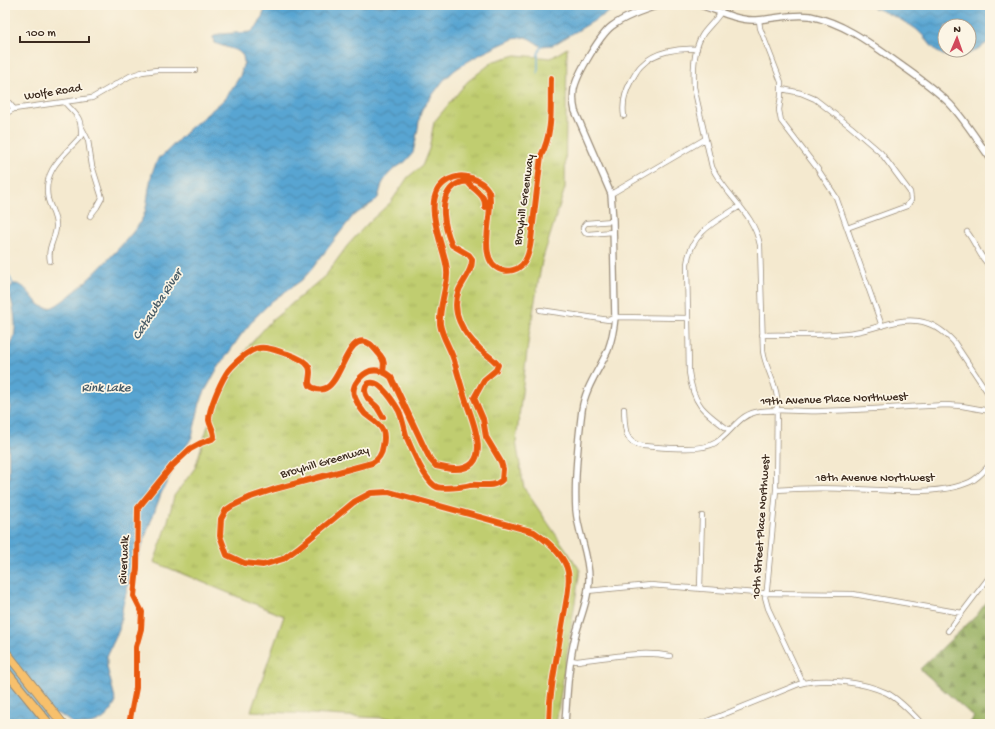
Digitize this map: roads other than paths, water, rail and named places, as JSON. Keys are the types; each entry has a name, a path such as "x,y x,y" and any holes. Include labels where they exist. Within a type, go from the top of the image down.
{"highway":[{"path":"5,652 63,724"},
{"path":"5,670 49,724"}],"street":[{"path":"565,724 571,660 589,579 588,565 576,510 582,409 587,390 608,349 613,332 615,317 611,194 575,111 573,103 574,88 582,70 603,34 622,19 642,10 660,5"},
{"path":"700,5 741,18 758,20 786,15 808,16 832,22 856,34 917,76 939,94 959,115 990,158"},
{"name":"10th Street Place Northwest","path":"721,12 703,35 697,49 693,74 694,87 710,162 715,174 752,222 757,232 760,245 764,359 776,390 777,410 776,490 765,597 768,608 803,683"},
{"path":"758,20 781,82 782,89 779,110 781,121 829,184 836,197 882,326"},
{"path":"624,116 624,103 627,89 641,65 651,58 675,50 697,49"},
{"name":"Wolfe Road","path":"5,114 14,110 92,98 130,76 142,72 157,70 195,70"},
{"path":"782,89 815,99 872,144 881,153 910,192 911,200 906,206 847,228"},
{"path":"5,98 14,110"},
{"path":"66,102 76,114 88,140 92,166 102,198 90,216"},
{"path":"50,261 50,247 56,226 48,199 49,179 56,163 81,136 81,126"},
{"path":"611,194 705,139"},
{"path":"729,430 705,411 693,392 689,372 687,264 693,244 703,231 740,206"},
{"path":"613,221 586,223 583,226 583,230 588,234 613,232"},
{"path":"967,232 974,241 984,260 990,266"},
{"path":"540,310 609,320 615,317 688,318"},
{"path":"762,335 844,333 863,331 899,321 913,320 934,326 941,330 954,342 990,396"},
{"name":"19th Avenue Place Northwest","path":"624,409 626,434 631,442 640,446 704,447 717,442 739,420 749,414 777,410 823,411 944,405 962,406 990,411"},
{"name":"18th Avenue Northwest","path":"776,490 829,488 942,489 965,484 976,479 990,464"},
{"path":"700,589 702,516"},
{"path":"948,631 990,576"},
{"path":"587,591 650,586 737,593 853,594 962,613"},
{"path":"571,660 577,661 657,654 670,656"},
{"path":"700,724 803,683 829,680 874,688 887,694 899,701 922,724"}],"water":[{"name":"Rink Lake","path":"267,5 621,5 553,45 541,46 525,37 513,39 467,62 443,81 422,109 413,153 405,162 394,169 387,176 382,184 378,198 353,216 302,280 272,301 254,319 216,371 204,393 200,403 192,437 177,461 161,494 130,578 123,605 119,630 107,656 107,667 116,702 113,708 105,717 95,723 90,724 83,725 72,723 59,714 51,714 42,721 41,724 5,724 5,501 9,477 8,420 10,408 8,350 13,340 15,324 13,305 9,294 9,289 13,284 18,284 44,307 49,308 57,305 98,270 125,241 141,221 146,207 151,176 159,157 161,157 188,130 225,99 240,76 244,62 243,56 238,51 214,43 213,37 219,34 251,32 259,24"},
{"path":"866,5 990,5 990,41 977,50 977,18 937,18 937,51 922,34 911,25"}],"waterway":[{"path":"538,73 538,54 542,45"},
{"path":"5,267 13,284"}],"water label":[{"name":"Catawba River","path":"158,305"}]}
